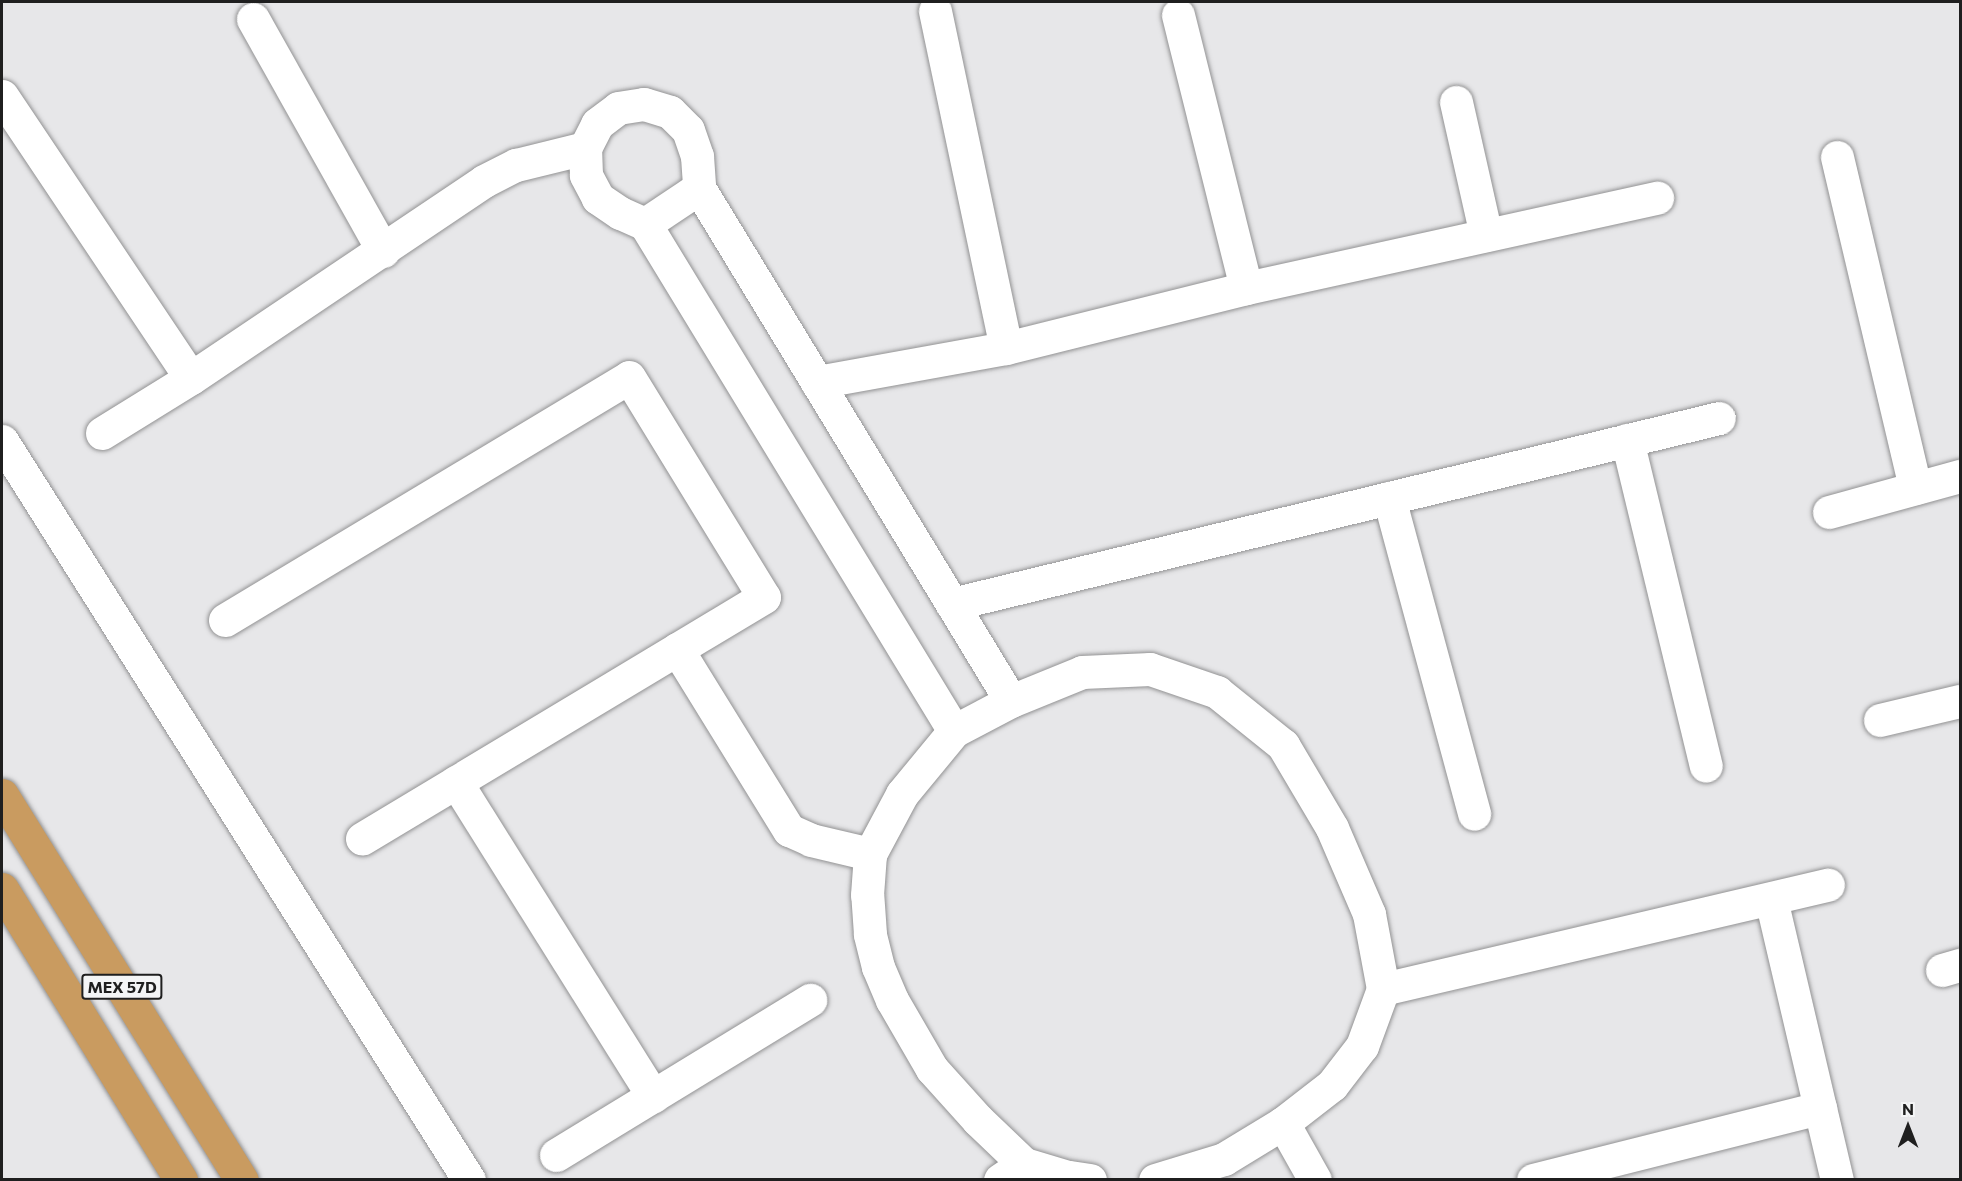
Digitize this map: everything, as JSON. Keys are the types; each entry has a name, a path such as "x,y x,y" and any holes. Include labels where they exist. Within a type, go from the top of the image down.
{"highway":[{"name":"MEX 57D","path":"2,795 242,1179"},
{"name":"MEX 57D","path":"2,888 181,1179"}],"street":[{"path":"935,10 1006,348"},
{"path":"1178,15 1246,288"},
{"path":"253,19 383,251"},
{"path":"2,96 191,378"},
{"path":"1456,102 1486,235"},
{"path":"954,731 645,224 620,213 598,198 586,175 585,148 597,124 618,108 644,104 670,112 688,130 697,156 699,188 1011,701"},
{"path":"102,433 191,378 484,181 516,165 585,148"},
{"path":"1837,157 1915,488"},
{"path":"645,224 699,188"},
{"path":"817,382 1006,348 1246,288 1657,198"},
{"path":"225,620 629,377 764,597 362,839"},
{"path":"952,604 1719,418"},
{"path":"1627,440 1706,766"},
{"path":"2,441 469,1179"},
{"path":"1829,512 1960,476"},
{"path":"1389,498 1474,814"},
{"path":"677,649 789,830 811,840 870,854"},
{"path":"1090,1179 1012,1172 978,1120 932,1069 892,1000 878,967 870,934 867,895 870,854 902,794 954,731 1011,701 1082,672 1150,669 1217,692 1283,745 1332,828 1369,914 1383,990 1362,1046 1332,1085 1283,1123 1230,1169 1155,1179"},
{"path":"1880,720 1960,701"},
{"path":"456,782 653,1096"},
{"path":"1383,990 1828,885"},
{"path":"1771,899 1837,1179"},
{"path":"556,1155 810,1000"},
{"path":"1533,1179 1820,1108"},
{"path":"1283,1123 1315,1179"}]}
